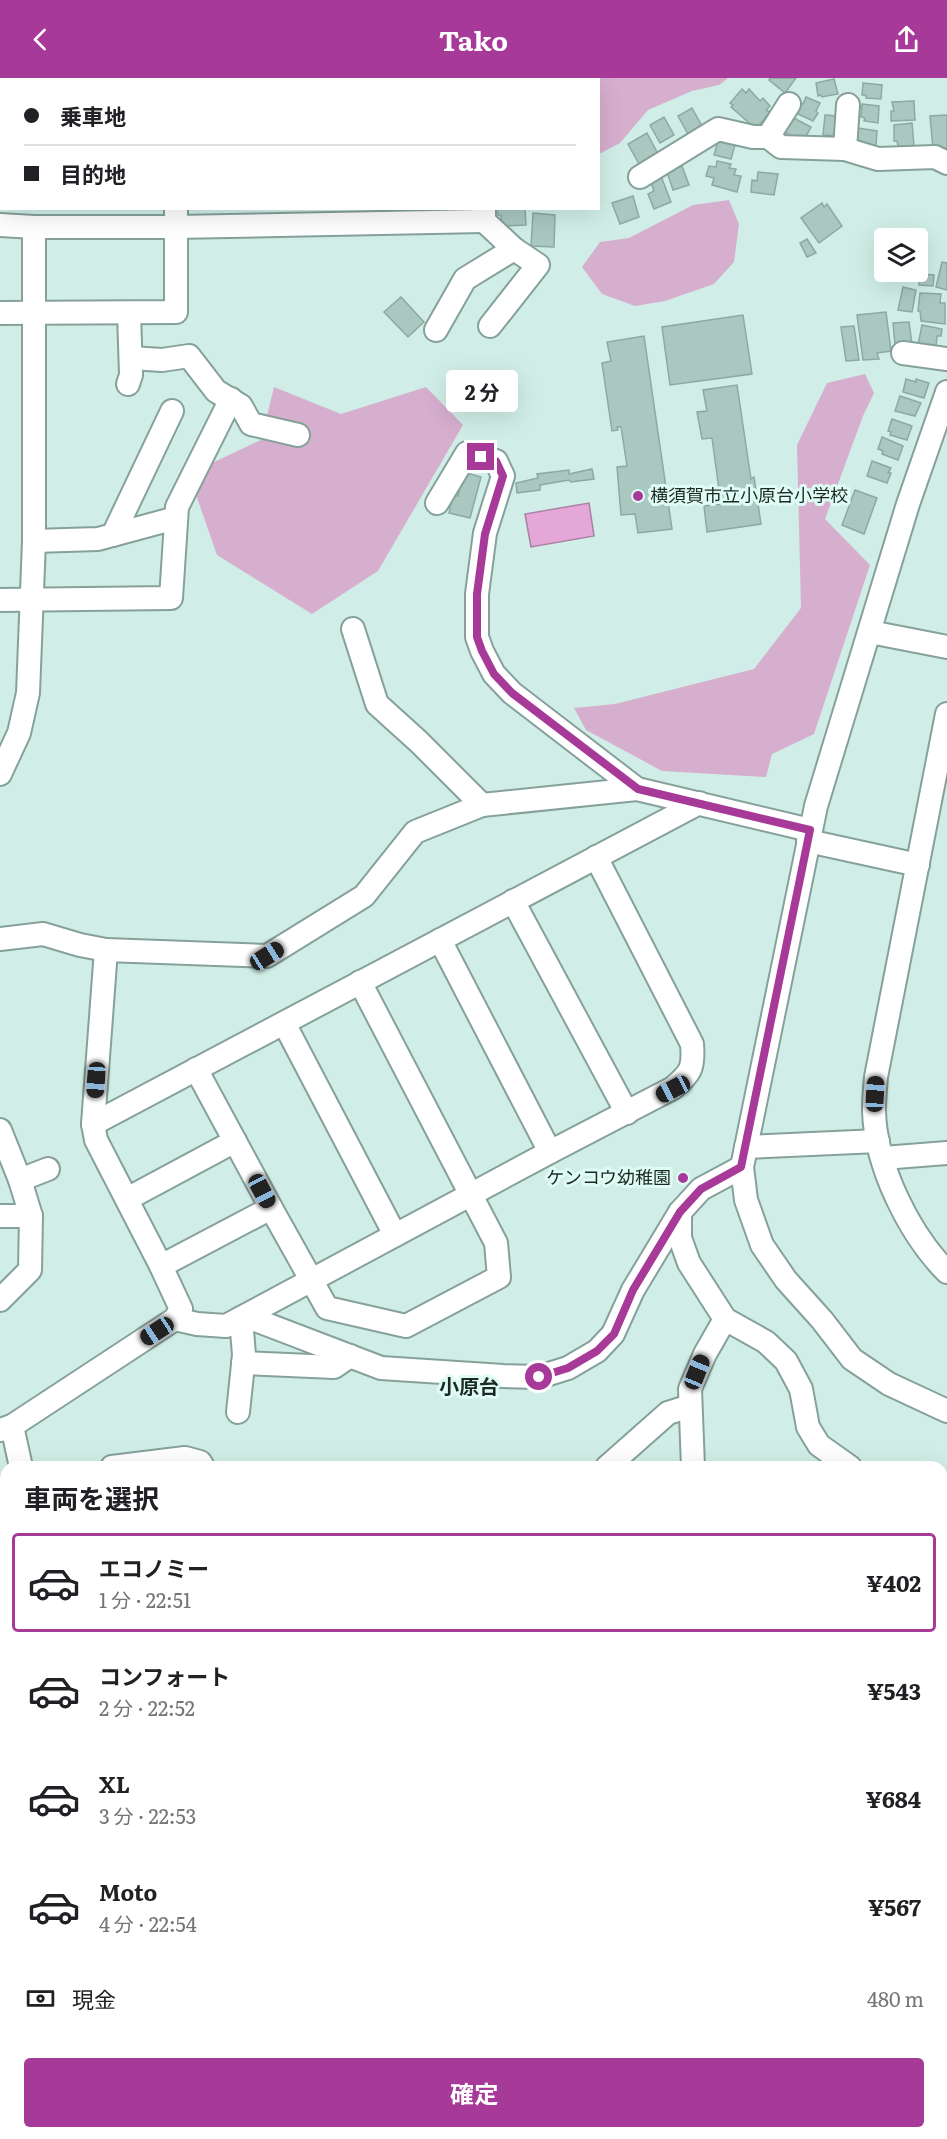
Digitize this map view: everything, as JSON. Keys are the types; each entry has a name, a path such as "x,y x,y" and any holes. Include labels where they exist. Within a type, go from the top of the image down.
{"street":[{"path":"768,137 789,104"},
{"path":"845,149 848,105"},
{"path":"640,177 718,129 753,138 768,137 782,147 845,149 878,159 934,157 947,163"},
{"path":"0,225 34,227 176,218 484,215 514,249 547,268 490,326"},
{"path":"0,313 176,312 176,218"},
{"path":"0,774 18,733 28,693 34,541 34,227"},
{"path":"436,330 465,279 514,249"},
{"path":"128,384 131,375 129,313"},
{"path":"903,353 947,359"},
{"path":"131,358 162,360 189,356 216,391 241,406 251,424 298,435"},
{"path":"947,392 908,504 809,835 744,1157 746,1200 762,1245 786,1280 822,1320 852,1359 889,1384 947,1411"},
{"path":"0,600 171,598 177,507 231,399"},
{"path":"113,535 172,411"},
{"path":"437,503 467,453 496,461 503,476 485,534 477,594 477,637 482,651 494,674 512,693 638,789"},
{"path":"34,541 98,539 176,518"},
{"path":"353,629 377,704 420,742 482,805"},
{"path":"870,632 947,647"},
{"path":"947,714 876,1077 874,1111 881,1149 896,1195 915,1235 947,1272"},
{"path":"0,939 43,934 106,950 267,956 364,896 415,832 482,805 638,789 699,803 918,865"},
{"path":"93,1124 699,803"},
{"path":"175,1319 197,1324 226,1326 470,1194 673,1089 689,1075 694,1061 692,1044 596,857"},
{"path":"513,901 627,1113"},
{"path":"440,940 550,1152"},
{"path":"19,1461 6,1428 175,1319 181,1309 96,1140 93,1124 106,950"},
{"path":"196,1069 327,1308 406,1326 499,1276 496,1243 360,982"},
{"path":"284,1023 395,1235"},
{"path":"0,1130 20,1180 31,1216 30,1270 0,1300"},
{"path":"127,1199 235,1141"},
{"path":"243,1317 381,1368 539,1377 568,1368 597,1351 614,1334 633,1290 680,1212 701,1189 744,1157 881,1149 947,1154"},
{"path":"20,1180 48,1169"},
{"path":"161,1266 271,1208"},
{"path":"680,1212 680,1238 689,1263 726,1319 766,1342 786,1361 801,1389 808,1427 819,1445 842,1461"},
{"path":"0,1216 31,1216"},
{"path":"238,1412 243,1363 243,1317"},
{"path":"693,1461 690,1389 705,1354 726,1319"},
{"path":"243,1363 334,1367 350,1356"},
{"path":"614,1461 668,1413 690,1406"},
{"path":"161,1461 185,1458 196,1461"}],"shaded area":[{"path":"600,78 728,78 719,85 692,91 648,110 620,143 600,153"},
{"path":"729,200 739,224 734,262 714,284 665,301 635,306 602,294 582,267 600,242 629,238 693,205"},
{"path":"865,374 874,393 863,416 825,519 870,565 814,734 772,754 766,777 662,771 586,730 574,708 615,704 754,669 801,608 797,445 827,383"},
{"path":"274,387 341,414 426,387 463,425 378,571 312,614 217,555 195,492 212,463 261,440"},
{"path":"589,503 594,536 531,547 525,514"}],"building":[{"path":"770,78 796,78 785,93 769,80"},
{"path":"834,79 838,94 818,96 816,83"},
{"path":"863,83 882,85 881,99 866,98 866,95 862,95"},
{"path":"742,89 746,93 749,89 760,101 763,98 770,106 766,110 770,112 756,129 731,107 733,105 730,103"},
{"path":"806,97 820,103 813,121 796,113 800,103 803,104"},
{"path":"914,101 915,120 891,121 891,111 894,111 892,102"},
{"path":"862,104 879,106 878,123 864,121 865,118 861,117"},
{"path":"692,108 702,126 688,134 678,116"},
{"path":"825,115 837,116 835,136 823,135"},
{"path":"947,115 947,148 933,149 930,116"},
{"path":"790,116 811,127 803,142 782,131"},
{"path":"664,117 674,135 660,143 650,125"},
{"path":"912,123 914,146 898,146 897,141 894,141 894,125"},
{"path":"858,128 877,131 876,145 861,144 861,141 856,141"},
{"path":"647,133 658,154 639,164 628,144"},
{"path":"718,141 735,145 731,159 714,155"},
{"path":"717,161 731,164 729,168 736,169 734,175 741,176 737,192 712,185 714,178 706,176 709,166 716,167"},
{"path":"682,166 689,185 673,190 667,172"},
{"path":"758,172 778,174 774,195 751,192 752,180 757,181"},
{"path":"661,176 671,202 654,209 648,194 654,191 650,180"},
{"path":"633,196 639,217 620,224 612,203"},
{"path":"822,203 824,207 827,204 842,226 819,243 801,218"},
{"path":"498,210 525,210 526,225 501,226 501,216 498,215"},
{"path":"533,213 555,215 554,247 531,246"},
{"path":"807,239 816,253 807,257 800,243"},
{"path":"942,262 947,263 947,290 936,287"},
{"path":"928,275 934,275 933,286 919,285 919,282 928,282"},
{"path":"903,287 916,290 912,312 898,310"},
{"path":"920,293 941,294 940,303 945,303 945,324 921,321 920,311 918,311"},
{"path":"401,297 424,322 408,337 384,312"},
{"path":"886,312 891,351 877,353 879,359 863,360 857,315"},
{"path":"743,315 752,374 670,385 662,327"},
{"path":"909,322 912,344 895,344 893,323"},
{"path":"922,325 942,329 941,336 937,336 936,348 918,345"},
{"path":"854,326 859,360 846,361 841,327"},
{"path":"644,336 672,529 638,533 635,514 621,515 617,467 627,466 621,427 612,431 602,363 611,361 607,342"},
{"path":"906,379 929,383 924,398 903,392"},
{"path":"737,385 751,479 754,477 761,524 707,532 704,506 721,504 712,438 702,439 697,412 707,411 703,390"},
{"path":"900,396 921,403 915,416 895,411"},
{"path":"892,419 912,426 907,440 890,435 891,432 888,431"},
{"path":"882,437 903,446 898,460 882,454 883,451 878,449"},
{"path":"872,461 891,468 887,483 867,476"},
{"path":"592,469 594,479 540,485 540,490 517,493 516,483 538,478 537,474 569,470 569,474"},
{"path":"463,472 481,477 470,518 449,513 453,495 458,496"},
{"path":"855,490 877,498 864,534 842,525"}],"place":[{"name":"横須賀市立小原台小学校","path":"638,496"},
{"name":"ケンコウ幼稚園","path":"683,1178"}],"district":[{"name":"小原台","path":"469,1387"}],"route":[{"path":"481,457 496,461 503,476 485,534 477,594 477,637 494,674 512,693 638,789 810,830 741,1167 701,1189 680,1212 633,1290 614,1334 597,1351 568,1368 539,1377"}]}
